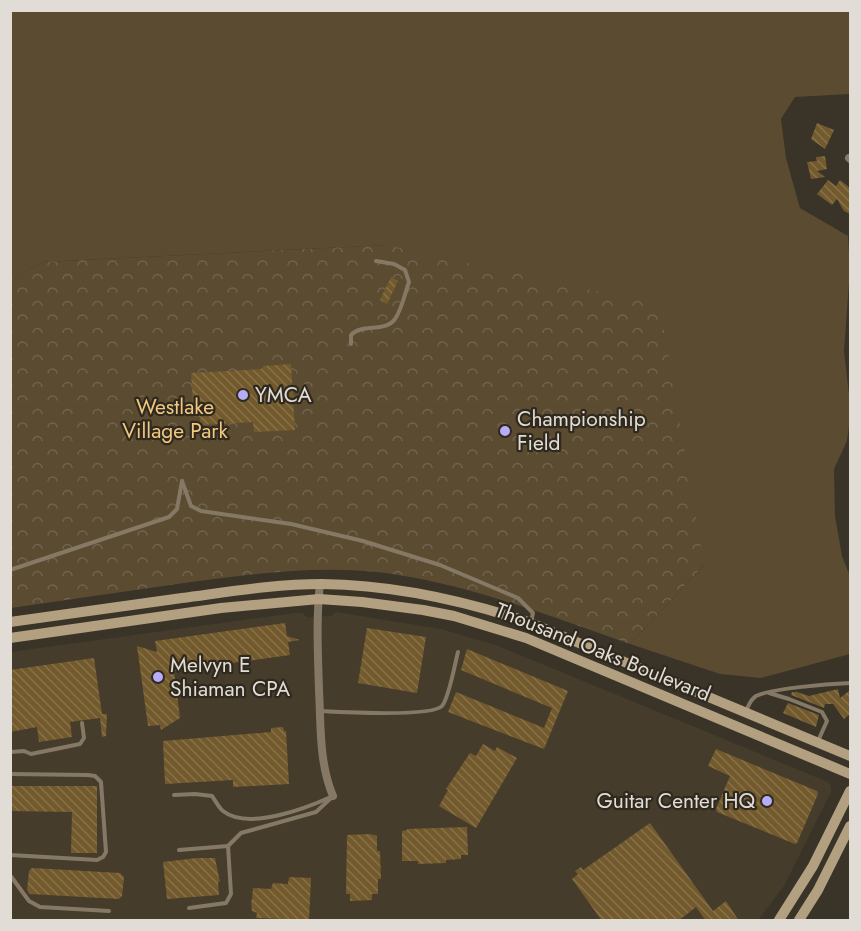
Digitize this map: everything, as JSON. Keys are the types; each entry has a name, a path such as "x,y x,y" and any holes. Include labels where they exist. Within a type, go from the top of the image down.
{"main road":[{"name":"Thousand Oaks Boulevard","path":"10,622 262,587 320,584 376,587 419,593 487,608 531,623 850,756"},
{"name":"Thousand Oaks Boulevard","path":"10,638 213,609 319,599 423,610 457,617 526,638 850,774"},
{"path":"526,638 531,623"},
{"path":"675,701 681,685"},
{"path":"779,921 813,866 850,791"},
{"path":"799,921 818,890 850,826"}],"street":[{"path":"320,584 320,711 326,778 333,796"}],"lane":[{"path":"351,344 351,335 355,331 386,325 395,318 409,282 405,270 394,264 376,261"},
{"path":"10,570 169,517 177,508 182,481 188,501 194,509 201,512 291,524 363,541 440,566 518,598 533,613 531,623"},
{"path":"320,711 397,712 437,709 444,703 458,652"},
{"path":"746,712 754,697 850,683"},
{"path":"769,693 822,712 827,721 817,743"},
{"path":"10,752 31,754 80,744 84,738 81,723"},
{"path":"10,774 88,775 99,778 106,852 98,860 10,855"},
{"path":"174,795 212,796 222,811 235,817 253,820 314,804 333,796"},
{"path":"178,850 228,846 242,833 316,812 333,796"},
{"path":"189,908 226,903 231,894 228,846"},
{"path":"10,875 29,901 40,907 109,910"}],"shaded area":[{"path":"336,612 441,629 496,645 828,782 831,792 784,886 758,920 11,920 10,652 295,613 302,613 307,617 331,616"}],"green space":[{"path":"11,11 850,11 850,94 795,97 781,119 786,158 800,208 848,236 850,270 844,351 850,419 847,441 834,469 835,516 842,556 850,576 850,654 761,678 720,674 630,644 704,565 386,245 43,262 11,279"},
{"name":"Westlake Village Park","path":"386,245 660,305 704,565 630,644 545,614 458,588 399,575 343,570 260,574 11,608 10,279 43,262"}],"building":[{"path":"817,123 834,130 825,149 811,139"},
{"path":"825,156 827,169 817,171 825,177 811,179 807,162 817,161 816,157"},
{"path":"828,180 836,186 840,180 850,188 850,214 844,211 837,199 832,205 817,194"},
{"path":"391,277 398,281 387,304 380,300"},
{"name":"YMCA","path":"291,364 295,430 254,432 253,422 200,425 200,417 194,417 191,373 263,369 263,366"},
{"path":"285,623 287,636 300,640 288,642 290,655 174,671 180,718 161,730 160,725 148,726 137,646 157,652 155,641"},
{"path":"367,628 426,637 417,693 358,683"},
{"path":"467,649 568,691 544,749 448,712 456,692 544,728 552,708 461,670"},
{"path":"94,658 102,714 107,714 106,736 102,737 100,718 70,722 72,737 39,742 37,727 10,732 10,714 12,714 10,670"},
{"path":"838,689 840,698 850,690 850,714 844,719 833,704 825,704 824,708 791,695 792,692 797,692 809,696"},
{"path":"788,703 819,715 816,727 783,713"},
{"path":"283,727 286,731 289,784 233,787 233,780 165,784 163,741 271,732 271,728"},
{"path":"483,744 495,751 497,747 517,758 476,828 439,806 448,790 446,789 470,753 476,756"},
{"name":"Guitar Center HQ","path":"716,749 817,791 818,794 797,843 717,812 716,809 730,776 708,766"},
{"path":"10,786 97,786 97,853 71,853 72,812 10,811"},
{"path":"650,823 713,911 726,901 739,921 706,921 696,907 678,921 602,921 572,879 578,874 575,871 581,867 583,870"},
{"path":"467,827 468,855 461,855 461,859 446,860 446,863 418,864 418,861 402,861 402,831"},
{"path":"347,835 377,836 377,851 380,851 381,879 378,879 378,894 372,894 372,900 350,901 350,894 346,894"},
{"path":"215,858 220,882 218,882 219,895 167,899 163,862"},
{"path":"32,868 120,873 124,877 122,896 119,899 30,894 27,890 29,871"},
{"path":"289,877 311,878 309,920 256,918 257,913 252,911 253,888 271,889 273,883 288,884"}],"place":[{"name":"YMCA","path":"243,395"},
{"name":"Championship Field","path":"505,431"},
{"name":"Melvyn E Shiaman CPA","path":"158,677"},
{"name":"Guitar Center HQ","path":"767,801"}]}
